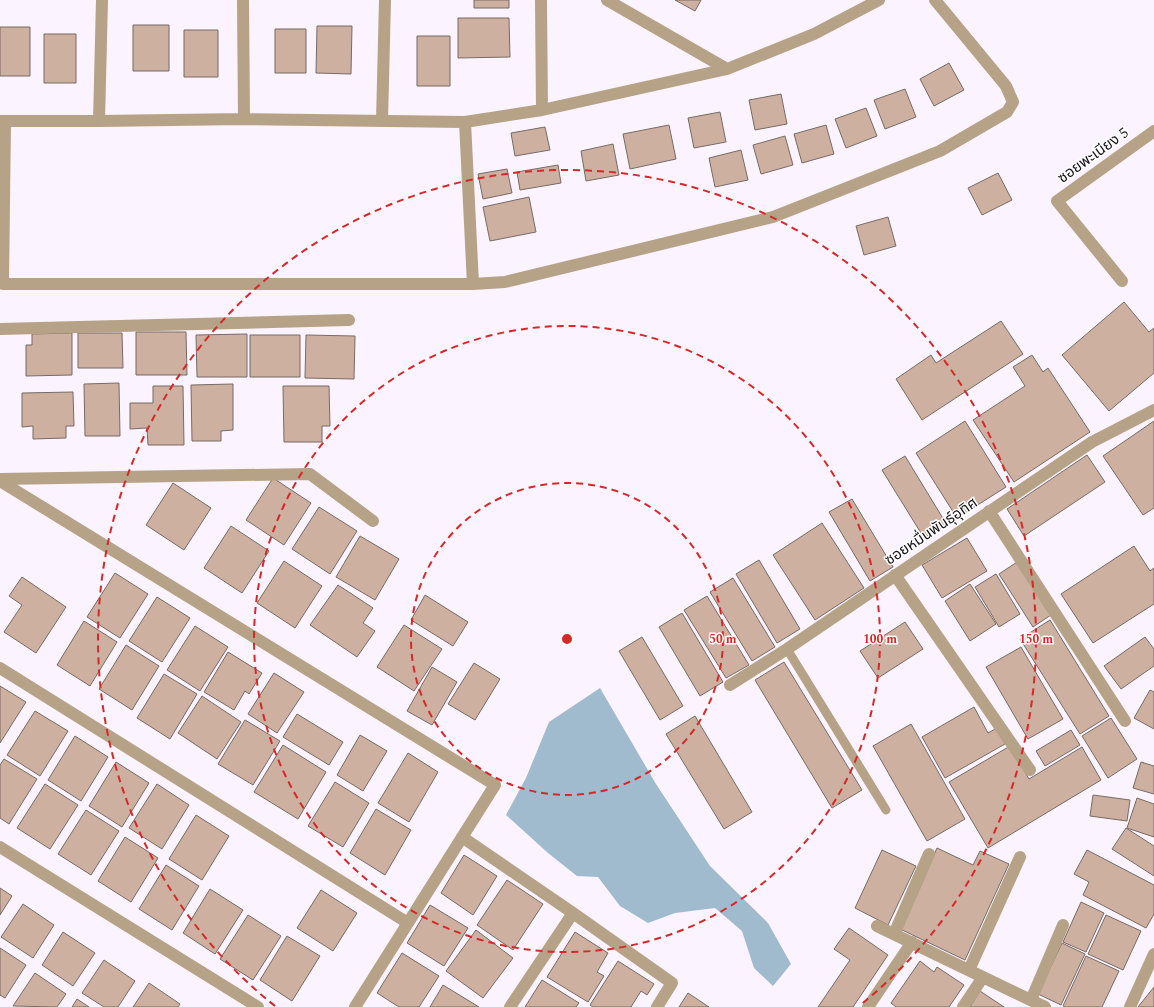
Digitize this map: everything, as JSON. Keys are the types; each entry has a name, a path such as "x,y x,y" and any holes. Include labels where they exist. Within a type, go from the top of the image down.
{"street":[{"path":"99,121 102,0"},
{"path":"243,0 244,119"},
{"path":"382,121 385,0"},
{"path":"541,0 542,110"},
{"path":"607,0 727,69"},
{"path":"879,0 814,34 727,69 542,110 465,122 244,119 3,121 3,284 473,284 505,282 773,217 940,151 1007,112 1013,102 1006,86 935,0"},
{"path":"465,122 473,284"},
{"name":"ซอยพะเนียง 5","path":"1122,281 1057,201 1154,131"},
{"path":"0,329 349,320"},
{"name":"ซอยหมื่นพันธุ์อุทิศ","path":"730,685 787,649 1092,442 1154,410"},
{"path":"0,480 310,474 373,521"},
{"path":"0,480 495,785 355,1007"},
{"path":"989,511 1125,721"},
{"path":"895,575 1030,770"},
{"path":"0,668 408,923"},
{"path":"462,837 672,983 656,1007"},
{"path":"0,847 258,1007"},
{"path":"894,934 929,854"},
{"path":"969,970 1020,857"},
{"path":"510,1007 573,913"},
{"path":"1031,1000 1063,925"},
{"path":"877,926 1045,1007"},
{"path":"868,1007 912,942"},
{"path":"1130,1007 1154,954"},
{"path":"963,1007 983,977"}],"lane":[{"path":"787,649 886,810"}],"water":[{"path":"600,688 656,784 710,866 768,923 791,964 773,986 754,968 742,931 715,908 675,913 648,923 620,906 598,877 577,876 548,853 506,815 526,778 549,722"}],"building":[{"path":"474,0 509,0 509,8 474,8"},
{"path":"675,0 701,0 695,11"},
{"path":"458,18 509,18 510,57 458,58"},
{"path":"133,25 169,25 169,71 133,71"},
{"path":"317,26 352,26 351,74 316,73"},
{"path":"0,27 30,27 30,76 0,76"},
{"path":"275,29 306,29 306,73 275,73"},
{"path":"184,30 218,30 218,77 184,77"},
{"path":"44,34 76,34 76,83 44,83"},
{"path":"417,36 450,36 450,86 417,86"},
{"path":"949,63 964,90 934,106 920,79"},
{"path":"905,89 916,117 885,129 874,100"},
{"path":"781,94 787,124 755,130 749,100"},
{"path":"866,108 877,136 846,148 835,119"},
{"path":"720,112 726,142 694,148 688,118"},
{"path":"669,125 676,159 630,169 623,134"},
{"path":"826,125 834,154 802,163 794,134"},
{"path":"545,127 550,150 515,156 511,133"},
{"path":"785,136 793,165 761,174 753,145"},
{"path":"613,144 619,175 586,181 581,151"},
{"path":"741,150 748,180 715,187 709,158"},
{"path":"558,165 561,183 520,190 517,172"},
{"path":"507,169 512,193 483,199 478,174"},
{"path":"998,173 1012,200 982,215 968,188"},
{"path":"529,197 536,232 490,241 483,207"},
{"path":"888,217 896,246 864,255 856,226"},
{"path":"1124,302 1149,332 1154,328 1154,373 1109,411 1062,355"},
{"path":"1001,321 1023,354 922,420 896,379 931,355 936,363"},
{"path":"136,332 186,332 187,375 136,375"},
{"path":"72,333 72,375 26,376 26,345 32,345 32,334"},
{"path":"78,333 122,333 123,368 78,368"},
{"path":"247,334 247,377 197,377 196,335"},
{"path":"250,335 300,335 300,377 250,377"},
{"path":"306,335 355,336 354,379 305,378"},
{"path":"1032,355 1043,372 1048,368 1090,432 1014,482 973,420 1025,386 1013,367"},
{"path":"119,383 120,436 85,436 84,384"},
{"path":"233,384 233,430 221,431 221,441 192,441 191,385"},
{"path":"153,386 183,386 184,445 148,445 147,428 130,429 130,403 153,403"},
{"path":"283,386 329,386 330,426 322,426 322,442 284,442"},
{"path":"73,392 74,426 66,426 66,438 33,439 33,426 22,427 22,393"},
{"path":"965,421 1006,487 957,518 916,453"},
{"path":"1154,421 1154,508 1143,515 1103,456"},
{"path":"1087,455 1105,482 1024,536 1007,509"},
{"path":"905,456 947,525 924,538 882,470"},
{"path":"273,478 311,503 284,545 246,520"},
{"path":"173,483 211,508 184,550 146,525"},
{"path":"852,499 893,567 870,581 829,512"},
{"path":"319,507 357,531 330,574 292,549"},
{"path":"822,523 864,588 815,620 773,555"},
{"path":"231,526 269,551 242,593 204,568"},
{"path":"360,536 399,559 375,600 336,577"},
{"path":"967,538 987,571 942,598 922,565"},
{"path":"1134,546 1150,571 1154,568 1154,604 1093,643 1061,594"},
{"path":"759,560 800,629 777,643 736,574"},
{"path":"284,561 322,586 295,628 257,603"},
{"path":"1017,562 1051,615 1033,627 999,574"},
{"path":"115,573 148,594 120,638 87,617"},
{"path":"996,574 1020,614 999,627 975,587"},
{"path":"22,577 66,607 36,653 4,632 22,605 9,596"},
{"path":"733,578 775,647 752,661 710,592"},
{"path":"970,584 996,624 970,641 945,601"},
{"path":"338,585 373,608 363,623 375,631 357,657 310,625"},
{"path":"425,595 468,622 453,646 411,620"},
{"path":"707,596 749,665 726,678 684,610"},
{"path":"157,597 190,618 162,662 129,641"},
{"path":"682,613 723,682 700,696 659,627"},
{"path":"1050,620 1109,716 1080,734 1020,639"},
{"path":"84,621 117,642 90,686 57,665"},
{"path":"905,622 923,649 878,678 860,651"},
{"path":"404,625 442,649 414,691 377,667"},
{"path":"195,626 228,647 200,691 167,670"},
{"path":"642,637 683,706 660,720 619,651"},
{"path":"1145,637 1154,649 1154,666 1121,689 1104,666"},
{"path":"126,645 159,666 132,710 99,689"},
{"path":"1021,647 1063,719 1028,739 986,667"},
{"path":"228,652 262,673 249,694 245,691 234,710 204,692"},
{"path":"784,662 862,790 832,808 755,680"},
{"path":"474,663 500,679 475,720 448,704"},
{"path":"432,667 457,682 432,725 407,711"},
{"path":"274,673 304,692 277,733 248,714"},
{"path":"164,674 197,694 170,739 137,718"},
{"path":"0,686 26,702 0,743"},
{"path":"1150,690 1154,692 1154,729 1134,718"},
{"path":"202,696 241,722 217,759 178,733"},
{"path":"974,707 988,733 997,728 1005,744 945,778 922,737"},
{"path":"35,711 68,731 40,776 7,755"},
{"path":"297,714 343,742 329,765 283,737"},
{"path":"695,716 752,812 724,829 666,734"},
{"path":"1111,718 1137,759 1108,778 1082,736"},
{"path":"245,720 280,741 253,785 218,764"},
{"path":"911,724 965,819 927,841 873,746"},
{"path":"1071,730 1080,745 1045,766 1036,751"},
{"path":"360,735 387,751 363,791 337,775"},
{"path":"75,736 108,757 81,801 48,780"},
{"path":"283,745 326,772 298,819 254,792"},
{"path":"1010,746 1029,779 1082,747 1101,780 988,848 949,782"},
{"path":"408,753 438,772 409,822 378,803"},
{"path":"4,759 37,779 9,824 0,818 0,765"},
{"path":"116,762 149,783 122,827 89,806"},
{"path":"1141,762 1154,766 1154,794 1133,788"},
{"path":"335,782 369,803 343,847 308,826"},
{"path":"45,784 78,805 50,849 17,828"},
{"path":"157,784 189,805 162,849 129,828"},
{"path":"1093,795 1130,800 1127,821 1090,816"},
{"path":"1137,798 1154,804 1154,837 1127,828"},
{"path":"376,809 411,830 385,875 350,853"},
{"path":"86,810 119,831 91,875 58,854"},
{"path":"196,815 229,836 202,880 169,859"},
{"path":"1126,828 1154,846 1154,876 1112,849"},
{"path":"125,837 158,858 131,902 98,881"},
{"path":"937,848 973,865 980,851 1009,864 965,960 900,929"},
{"path":"882,850 916,866 888,925 855,908"},
{"path":"1087,850 1154,885 1154,914 1146,928 1083,895 1089,882 1074,874"},
{"path":"464,855 497,876 473,915 441,893"},
{"path":"166,865 199,886 172,930 139,909"},
{"path":"507,880 543,904 513,950 477,925"},
{"path":"0,888 12,896 0,915"},
{"path":"210,889 243,910 215,954 183,933"},
{"path":"321,890 357,913 333,951 297,928"},
{"path":"1081,902 1104,913 1086,952 1063,942"},
{"path":"23,904 54,925 33,958 1,937"},
{"path":"430,905 468,928 444,966 407,943"},
{"path":"248,915 281,936 253,980 220,959"},
{"path":"1106,915 1141,931 1123,970 1088,954"},
{"path":"849,928 888,955 853,1007 818,1007 850,960 834,949"},
{"path":"476,930 513,958 483,998 446,971"},
{"path":"63,932 95,953 73,986 42,965"},
{"path":"575,932 608,953 597,972 604,976 588,1002 547,977"},
{"path":"287,936 320,956 292,1001 260,980"},
{"path":"1062,943 1085,954 1061,1005 1038,994"},
{"path":"0,948 26,965 5,998 0,995"},
{"path":"402,953 439,976 419,1007 399,1007 377,993"},
{"path":"1086,956 1119,971 1102,1007 1065,1007 1063,1006"},
{"path":"104,960 135,981 118,1007 104,1007 82,993"},
{"path":"618,961 654,984 647,995 641,991 631,1007 593,1007 590,1005"},
{"path":"920,961 934,972 937,967 964,985 949,1007 896,1007 891,1003"},
{"path":"35,973 66,994 57,1007 13,1006"},
{"path":"542,980 579,1003 576,1007 525,1007"},
{"path":"149,983 180,1004 178,1007 133,1007"},
{"path":"443,985 479,1007 430,1007"},
{"path":"1154,987 1154,1007 1138,1007"},
{"path":"980,991 1004,1007 970,1007"},
{"path":"688,993 709,1007 679,1007"},
{"path":"77,999 89,1007 72,1007"}]}
